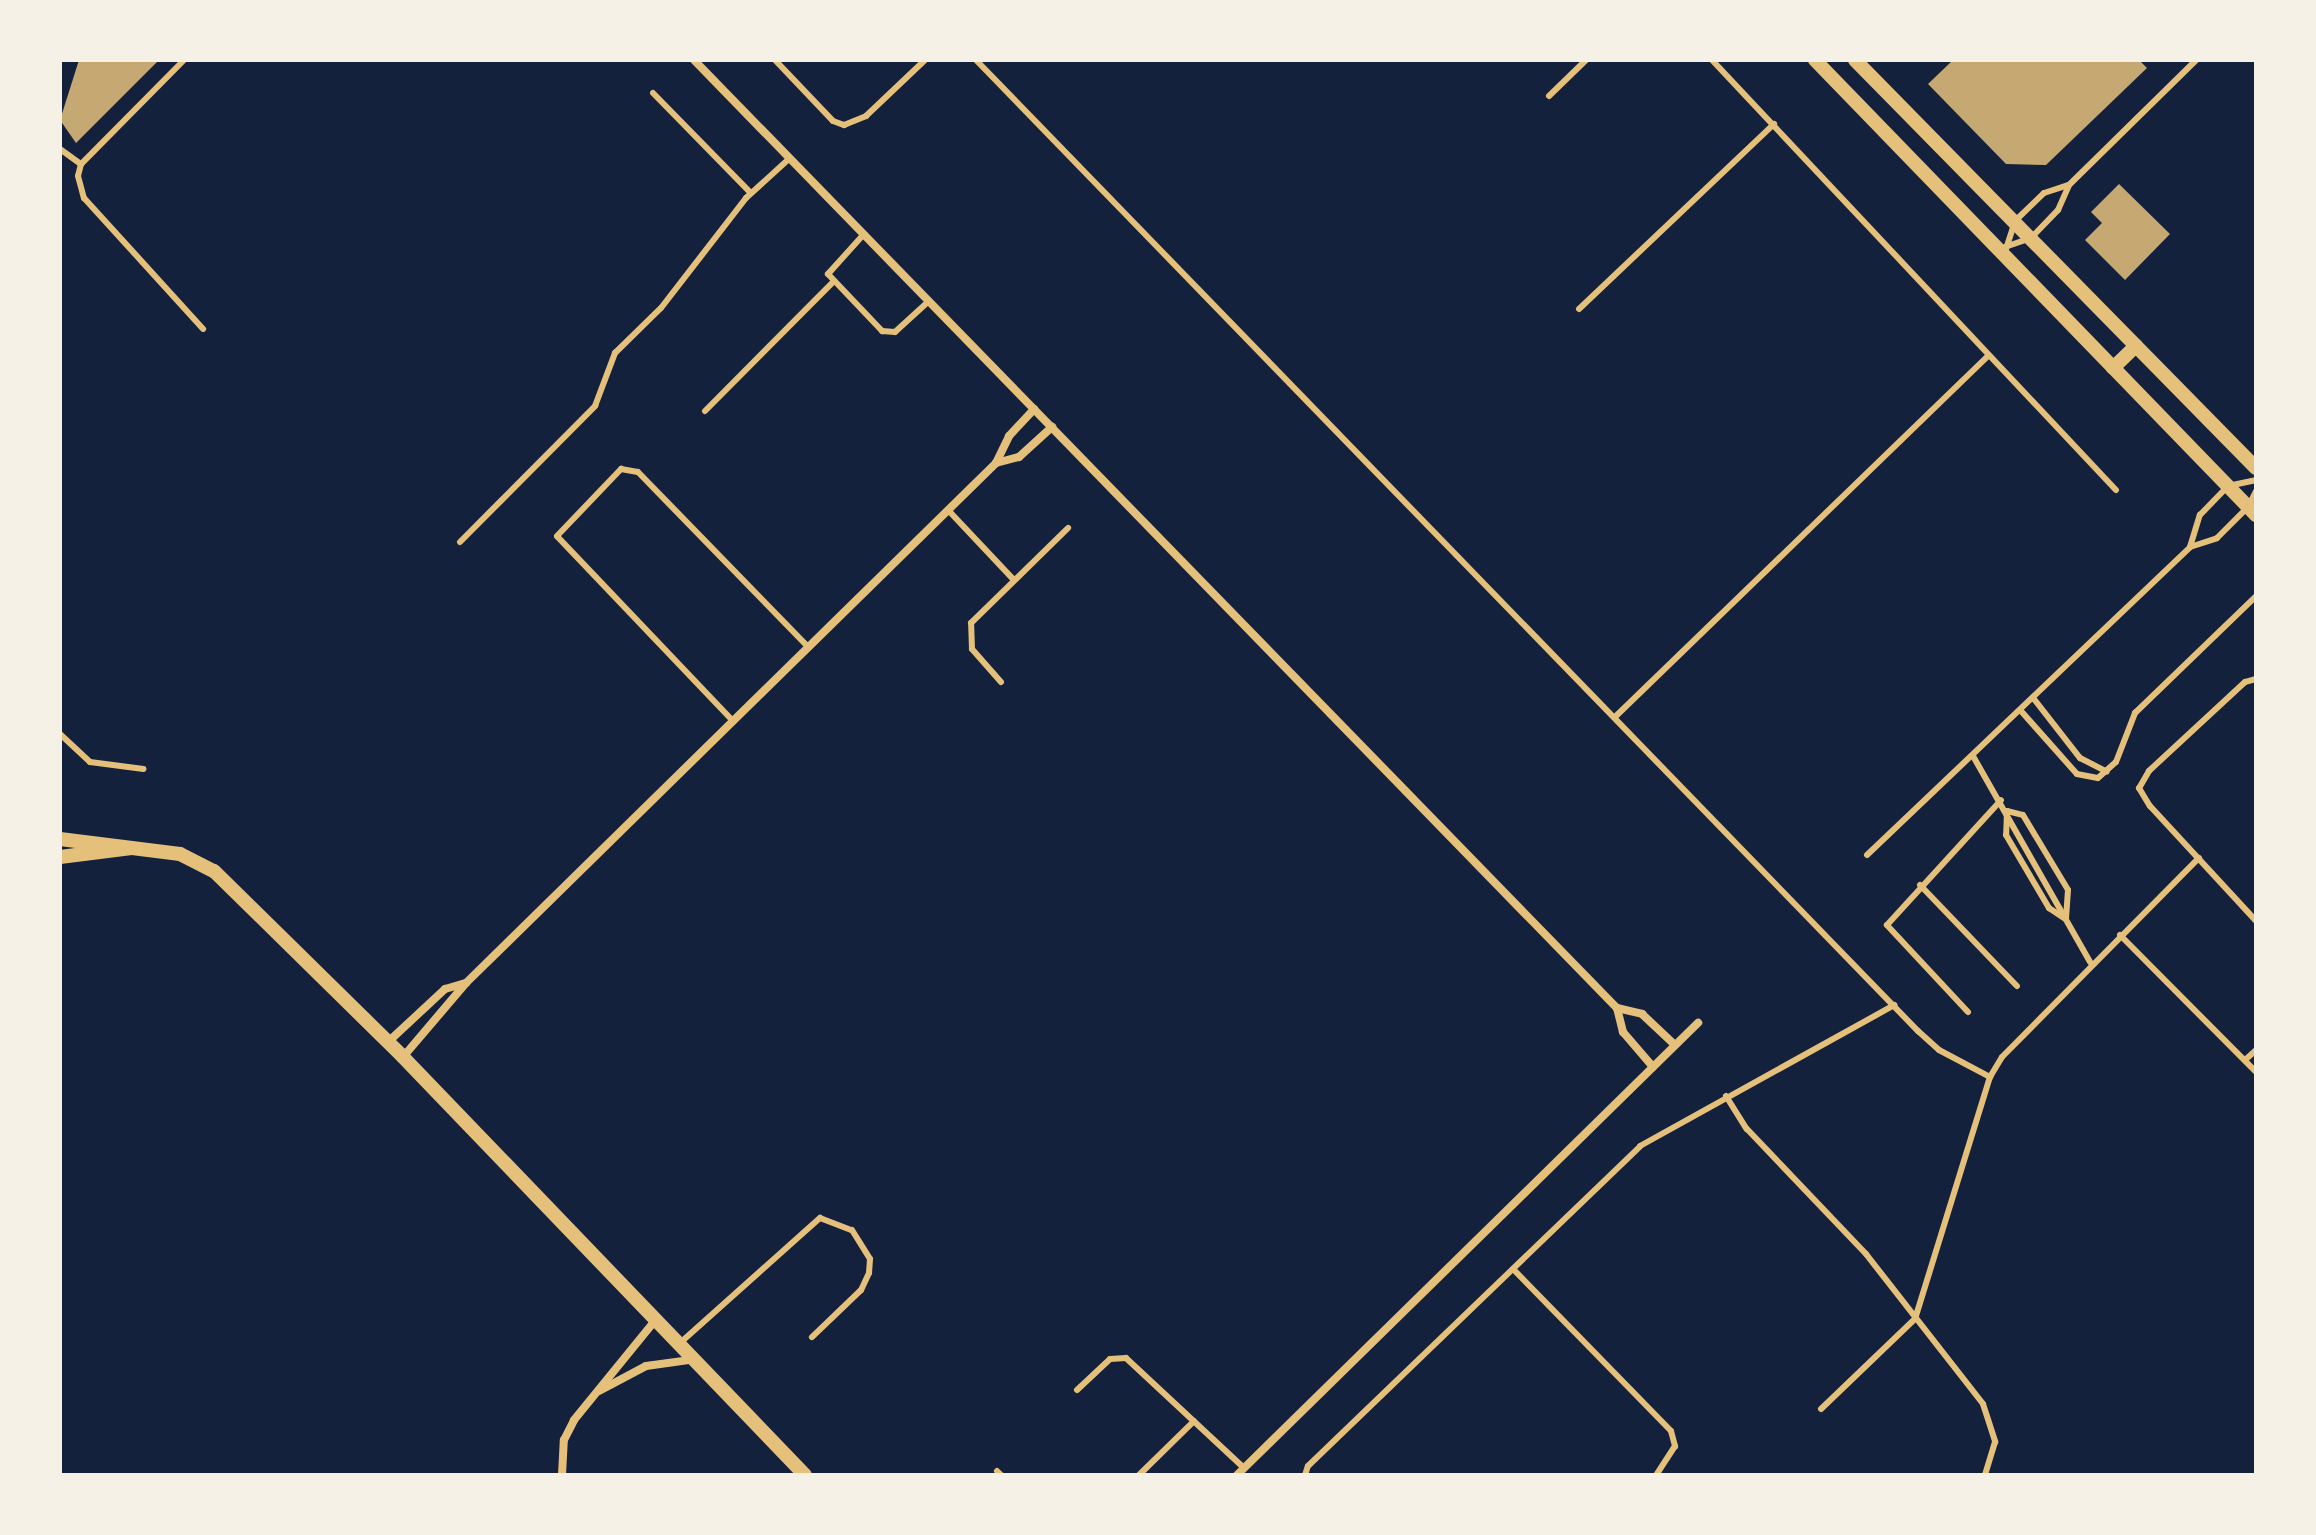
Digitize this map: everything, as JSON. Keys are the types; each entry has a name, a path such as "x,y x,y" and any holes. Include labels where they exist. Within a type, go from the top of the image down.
{"street":[{"path":"694,60 1617,1008 1623,1032 1653,1067"},
{"path":"1815,60 2004,251 2252,511"},
{"path":"1855,60 2256,468"},
{"path":"2113,368 2136,346"},
{"path":"403,1057 466,983 996,463 1004,442 1034,409"},
{"path":"996,463 1019,457 1052,427"},
{"path":"61,838 180,854 214,871 403,1057 689,1360 805,1475"},
{"path":"64,859 131,848"},
{"path":"388,1042 445,989 466,983"},
{"path":"1617,1008 1642,1014 1675,1045"},
{"path":"1240,1472 1698,1023"},
{"path":"562,1475 564,1440 608,1371 654,1322"},
{"path":"598,1391 646,1366 689,1360"}],"lane":[{"path":"81,164 184,60"},
{"path":"775,60 833,121 844,125 866,116 925,60"},
{"path":"976,60 1894,1005 1939,1050 1990,1077"},
{"path":"1549,96 1586,60"},
{"path":"1712,60 1987,357 2116,490"},
{"path":"2004,251 2031,238 2058,210 2069,185 2196,60"},
{"path":"653,93 751,193"},
{"path":"1579,309 1774,124"},
{"path":"60,149 81,164 84,198 203,329"},
{"path":"460,542 595,406 615,353 667,301 691,263 751,193 790,158"},
{"path":"2004,251 2015,221 2044,193 2069,185"},
{"path":"864,234 828,268 834,281 888,334 929,301"},
{"path":"705,411 834,281"},
{"path":"1616,716 1987,357"},
{"path":"733,721 561,544 562,528 621,469 638,472 808,647"},
{"path":"2190,547 2200,515 2228,486 2256,480"},
{"path":"1867,855 2190,547 2217,538 2252,511 2256,491"},
{"path":"948,510 1013,579"},
{"path":"1001,682 972,649 969,631 975,615 1068,528"},
{"path":"2021,711 2077,774 2098,778 2107,772 2135,713 2256,596"},
{"path":"2256,679 2245,682 2159,761 2139,788 2256,921"},
{"path":"2034,699 2080,758 2107,772"},
{"path":"60,734 90,762 144,769"},
{"path":"1973,756 2001,800 2090,962"},
{"path":"1968,1012 1888,929 1888,920 2001,800"},
{"path":"2007,811 2006,835 2049,908 2066,919"},
{"path":"2007,811 2023,815 2068,890 2066,919"},
{"path":"1821,1409 1915,1319 1990,1077 2017,1038 2090,962 2199,858"},
{"path":"1920,885 2017,986"},
{"path":"2120,935 2256,1072"},
{"path":"1305,1475 1308,1466 1640,1146 1894,1005"},
{"path":"2245,1060 2256,1050"},
{"path":"1726,1096 1747,1129 1866,1254 1983,1404 1995,1442 1985,1475"},
{"path":"676,1346 820,1218 852,1230 870,1259 869,1273 861,1290 812,1337"},
{"path":"1513,1269 1671,1431 1675,1446 1656,1475"},
{"path":"1077,1390 1110,1359 1121,1357 1194,1421 1240,1472"},
{"path":"1139,1475 1194,1421"}],"building":[{"path":"79,60 159,60 76,143 60,120"},
{"path":"1953,60 2139,60 2147,68 2046,165 2006,164 1928,84"},
{"path":"2119,184 2170,234 2125,280 2085,240 2102,223 2091,212"}]}
